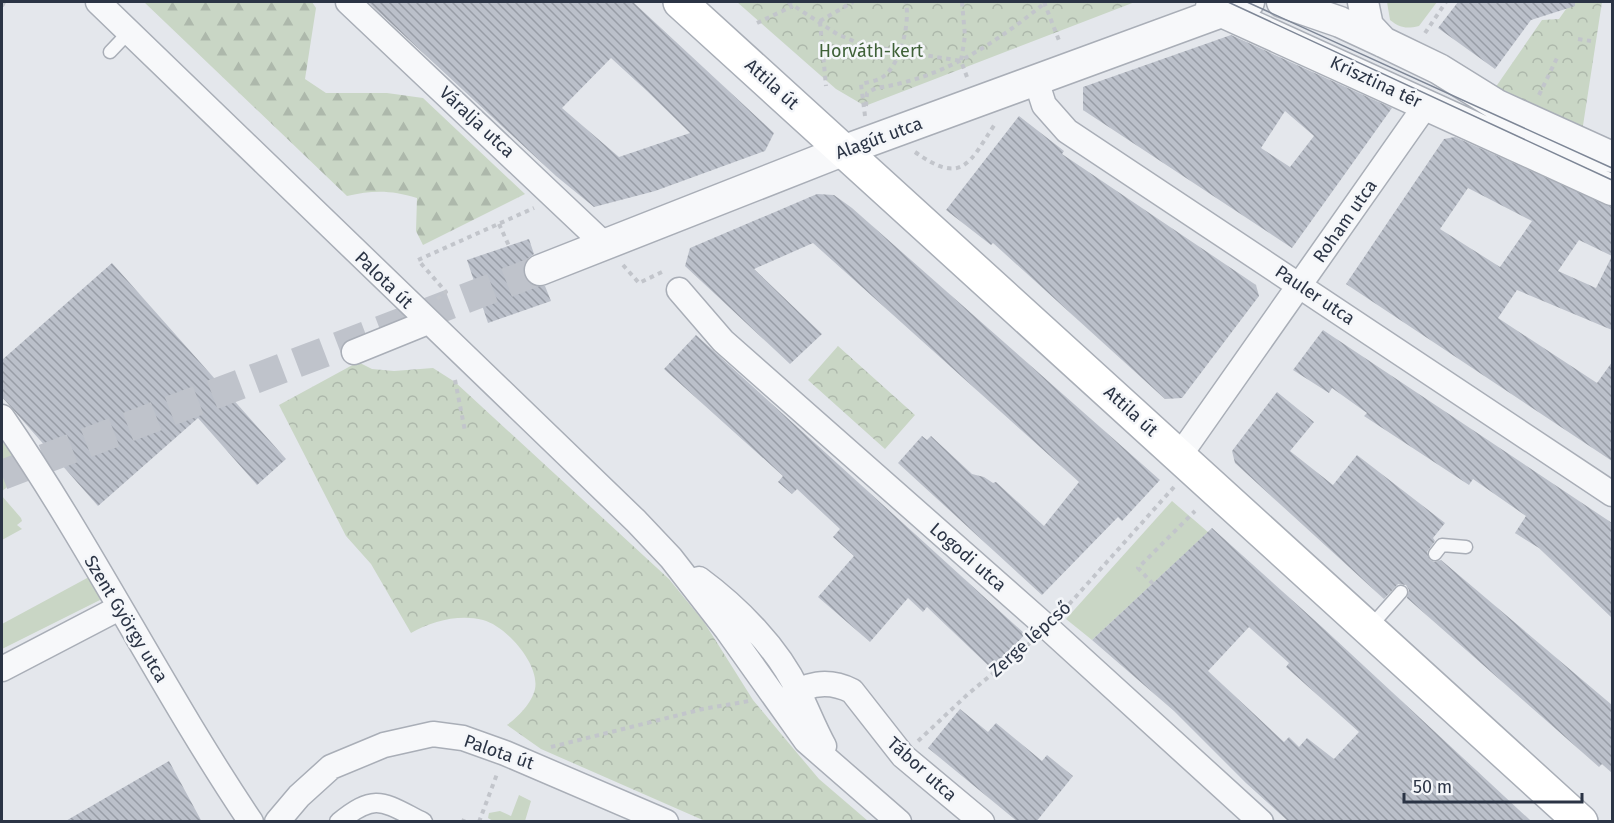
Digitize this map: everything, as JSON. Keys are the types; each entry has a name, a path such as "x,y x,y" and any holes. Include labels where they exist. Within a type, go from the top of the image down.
{"main road":[{"name":"Attila út","path":"680,2 1581,822"}],"street":[{"name":"Palota út","path":"98,2 671,558 721,595 753,627 798,689 812,724 831,759 846,778"},
{"name":"Váralja utca","path":"348,2 604,244"},
{"path":"1211,7 1249,2"},
{"path":"1282,2 1340,22 1383,42 1439,69 1497,105 1612,157"},
{"path":"1363,2 1368,26 1383,42"},
{"name":"Alagút utca","path":"540,270 845,150 1040,93 1211,7"},
{"name":"Krisztina tér","path":"1211,7 1612,190"},
{"name":"Pauler utca","path":"1040,93 1067,131 1304,278 1612,494"},
{"name":"Roham utca","path":"1179,455 1426,105"},
{"name":"Logodi utca","path":"679,290 723,341 1048,628 1261,822"},
{"path":"354,352 435,329"},
{"name":"Szent György utca","path":"2,417 49,487 119,608 251,822"},
{"name":"Palota út","path":"671,558 727,630 806,741 899,822"},
{"path":"2,669 119,608"},
{"name":"Tábor utca","path":"798,689 827,684 840,685 852,691 903,756 982,822"},
{"path":"779,705 798,689"},
{"name":"Palota út","path":"277,822 299,796 331,767 384,745 433,734 463,738 505,753 666,822"},
{"path":"339,822 355,809 372,801 392,807 423,822"}],"lane":[{"path":"110,52 129,32"},
{"path":"1435,554 1442,545 1466,547"},
{"path":"1369,628 1401,592"}],"path":[{"path":"2,6 4,2"},
{"path":"788,2 837,34 863,45 961,61"},
{"path":"820,21 853,2"},
{"path":"906,2 901,51 894,65 882,78 861,84 864,116 867,93 876,88 936,73 961,61 1009,32 1045,2 1060,42"},
{"path":"962,2 965,36 961,61 967,77"},
{"path":"1420,41 1446,2"},
{"path":"757,23 793,6"},
{"path":"820,21 826,86"},
{"path":"1578,39 1591,41"},
{"path":"1534,104 1558,56"},
{"path":"914,151 940,167 954,169 966,166 992,129"},
{"path":"440,297 446,292 418,260 556,198"},
{"path":"499,224 509,246"},
{"path":"435,329 465,431"},
{"name":"Zerge lépcső","path":"903,756 968,694 1048,628 1174,487"},
{"path":"1153,584 1138,567 1195,511"},
{"path":"541,749 703,709 753,700"},
{"path":"479,822 493,784"}],"green space":[{"path":"144,2 312,2 316,8 305,79 326,93 387,93 423,98 525,194 423,245 416,231 417,198 399,193 382,192 347,196"},
{"name":"Horváth-kert","path":"737,2 1135,2 865,106 836,89"},
{"path":"1387,2 1437,2 1419,26 1407,28 1390,20"},
{"path":"1571,2 1602,2 1582,132 1493,91 1542,20 1559,19"},
{"path":"838,346 915,415 885,449 808,380"},
{"path":"358,362 372,369 394,371 433,368 455,382 669,579 704,622 753,700 819,779 868,821 705,821 541,749 507,725 527,705 535,689 532,669 520,647 502,630 474,618 446,620 411,633 371,564 346,536 279,405"},
{"path":"2,441 26,473 2,491"},
{"path":"2,496 21,518 22,521 17,525 22,529 2,540"},
{"path":"1172,501 1208,532 1092,640 1066,619"},
{"path":"89,577 102,599 2,649 2,624"},
{"path":"519,795 531,801 525,821 493,821 488,818 489,813 500,811 511,816"}],"building":[{"path":"368,2 633,2 774,133 765,151 655,191 594,207 556,176","holes":["611,58 690,133 619,157 562,108"]},
{"path":"1458,2 1575,2 1575,6 1531,20 1495,69 1438,28"},
{"path":"1231,35 1392,108 1292,248 1083,110 1083,87","holes":["1285,111 1314,136 1290,167 1261,148"]},
{"path":"1019,116 1064,151 1062,154 1256,285 1259,296 1182,398 1165,399 993,243 991,245 946,210"},
{"path":"1455,137 1612,207 1612,256 1612,330 1517,290 1498,318 1597,383 1612,362 1612,461 1346,284 1444,139","holes":["1468,188 1532,221 1500,267 1440,229","1579,240 1612,256 1596,288 1558,271"]},
{"path":"817,194 834,195 852,208 1160,480 1122,521 1118,517 1042,595 898,463 922,436 927,440 931,436 972,474 984,477 993,483 996,482 1044,526 1079,482 813,243 754,269 822,334 790,364 685,266 690,248"},
{"path":"529,239 534,254 526,260 524,276 530,284 545,286 551,301 488,323 467,260"},
{"path":"112,263 286,459 257,485 198,418 98,506 2,397 2,360"},
{"path":"1323,330 1612,523 1612,618 1539,548 1515,533 1526,516 1473,479 1469,485 1364,416 1367,413 1332,388 1329,393 1293,370"},
{"path":"696,335 1025,634 993,670 927,607 923,612 908,598 870,642 818,597 854,556 833,537 840,529 797,489 792,494 778,482 783,476 664,369"},
{"path":"1277,392 1314,422 1290,451 1333,485 1357,455 1445,523 1433,538 1435,541 1427,552 1430,560 1434,562 1441,560 1612,705 1612,773 1602,764 1599,767 1407,598 1409,590 1406,585 1398,584 1384,599 1235,463 1232,451"},
{"path":"1212,528 1532,822 1289,822 1246,783 1174,711 1092,640","holes":["1249,627 1289,663 1286,667 1359,732 1334,759 1307,738 1299,747 1289,737 1284,742 1208,671"]},
{"path":"960,709 988,732 996,723 1042,761 1047,755 1073,776 1036,822 1018,822 928,748"},
{"path":"169,761 202,822 64,822"}],"tunnel":[{"path":"2,475 540,270"}],"tram line":[{"path":"1228,2 1612,180"},
{"path":"1247,2 1612,168"}]}
